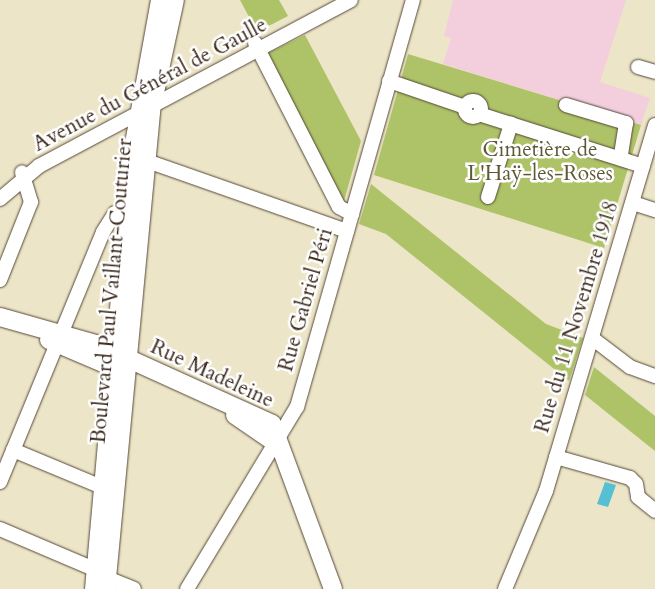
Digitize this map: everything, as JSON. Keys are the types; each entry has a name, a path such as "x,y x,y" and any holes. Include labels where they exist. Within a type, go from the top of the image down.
{"main road":[{"name":"Boulevard Paul Vaillant-Couturier","path":"101,581 121,364 127,210 160,0"},
{"name":"Boulevard Paul Vaillant-Couturier","path":"101,581 102,487 121,364 147,161 145,105 175,0"},
{"name":"Rue Madeleine","path":"0,317 262,417 272,424 277,444 333,589"},
{"name":"Rue Madeleine","path":"0,327 59,338"}],"street":[{"name":"Avenue du Général de Gaulle","path":"0,198 48,151 145,105 257,46 351,0"},
{"path":"408,48 418,14 414,0"},
{"name":"Rue Gabriel Péri","path":"187,589 277,444 297,408 414,0"},
{"name":"Avenue du Général de Gaulle","path":"257,46 332,1"},
{"path":"257,46 340,208 352,214"},
{"path":"638,67 655,72"},
{"path":"389,82 466,107 477,103 479,114 643,166"},
{"path":"566,105 626,123 620,159"},
{"path":"488,197 511,124"},
{"name":"Rue du 11 Novembre 1918","path":"505,589 546,491 655,125"},
{"path":"147,161 347,231"},
{"name":"Avenue du Général de Gaulle","path":"0,190 23,175"},
{"path":"0,280 31,202 23,175"},
{"path":"632,203 655,210"},
{"path":"0,482 103,232 115,213 127,210"},
{"path":"103,232 125,240"},
{"path":"592,338 630,367 655,376"},
{"path":"13,450 102,487"},
{"path":"556,457 630,478 636,484 638,497 655,511"},
{"path":"0,529 101,581 134,589"}],"shaded area":[{"path":"453,0 626,0 600,82 650,98 641,125 443,64 451,38 444,36"}],"green space":[{"path":"240,0 279,0 288,16 257,32"},
{"path":"305,35 361,141 344,201 266,54"},
{"name":"Cimetière de L'Haÿ-les-Roses","path":"408,54 641,125 604,248 374,175"},
{"path":"371,184 546,324 583,338 569,381 386,234 359,224"},
{"path":"594,367 655,416 655,451 585,395"}],"water":[{"path":"605,482 616,485 608,507 597,504"}]}
